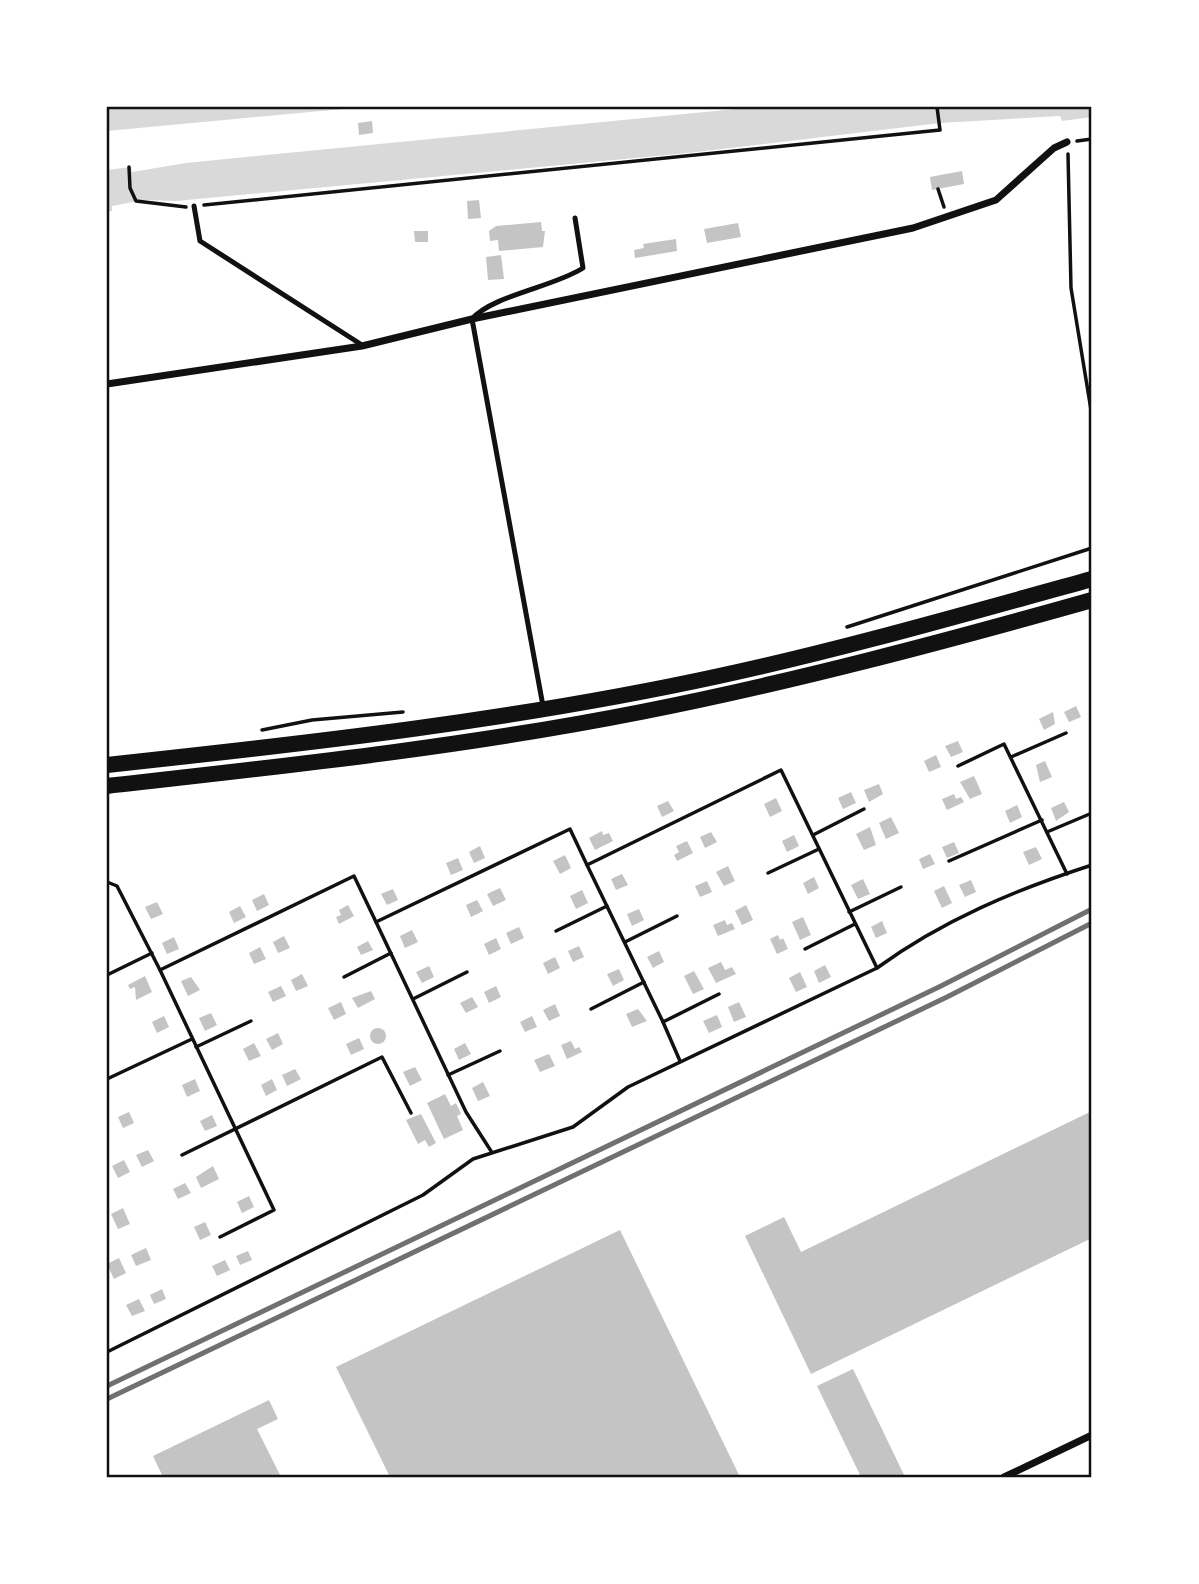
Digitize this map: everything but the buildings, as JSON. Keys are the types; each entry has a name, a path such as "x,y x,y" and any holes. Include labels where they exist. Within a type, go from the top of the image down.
{"main road":[{"path":"107,765 379,734 692,681 796,658 1092,579"},
{"path":"107,786 406,750 638,713 823,672 1092,600"}],"street":[{"path":"107,384 362,345 472,318 862,240 948,219 996,200 1054,148 1067,142"},
{"path":"1004,1477 1092,1435"}],"lane":[{"path":"194,206 200,241 362,345"},
{"path":"544,708 472,318 495,304 571,276 583,268 575,218"}],"path":[{"path":"129,167 136,201 177,208 940,130 937,107"},
{"path":"1067,142 1072,288 1092,415"},
{"path":"836,630 1092,548"},
{"path":"251,731 312,720 410,711"},
{"path":"1011,758 1066,733"},
{"path":"958,766 1004,744 1067,874"},
{"path":"587,865 781,770 877,968"},
{"path":"812,835 864,809"},
{"path":"1047,832 1092,813"},
{"path":"949,861 1042,820"},
{"path":"376,922 570,829 680,1061"},
{"path":"768,873 819,849"},
{"path":"107,1350 423,1195 473,1159 573,1127 628,1087 877,968 913,942 996,899 1092,865"},
{"path":"160,970 354,876 476,1131 492,1151"},
{"path":"107,882 117,886 152,953 274,1210 220,1237"},
{"path":"849,912 901,887"},
{"path":"556,931 607,906"},
{"path":"625,942 677,916"},
{"path":"805,949 855,924"},
{"path":"107,975 152,953"},
{"path":"344,977 391,953"},
{"path":"413,999 467,972"},
{"path":"590,1009 644,982"},
{"path":"663,1022 719,994"},
{"path":"195,1047 251,1021"},
{"path":"107,1079 192,1039"},
{"path":"448,1075 500,1051"},
{"path":"182,1155 382,1057 411,1113"}],"shaded area":[{"path":"107,107 364,107 107,131"},
{"path":"756,107 1092,107 1092,117 1062,121 1060,116 940,123 688,153 176,201 143,200 112,206 112,211 107,212 107,170 131,167 132,172 186,163"}],"railway":[{"path":"107,1386 941,986 1092,909"},
{"path":"107,1399 947,997 1092,923"}]}
